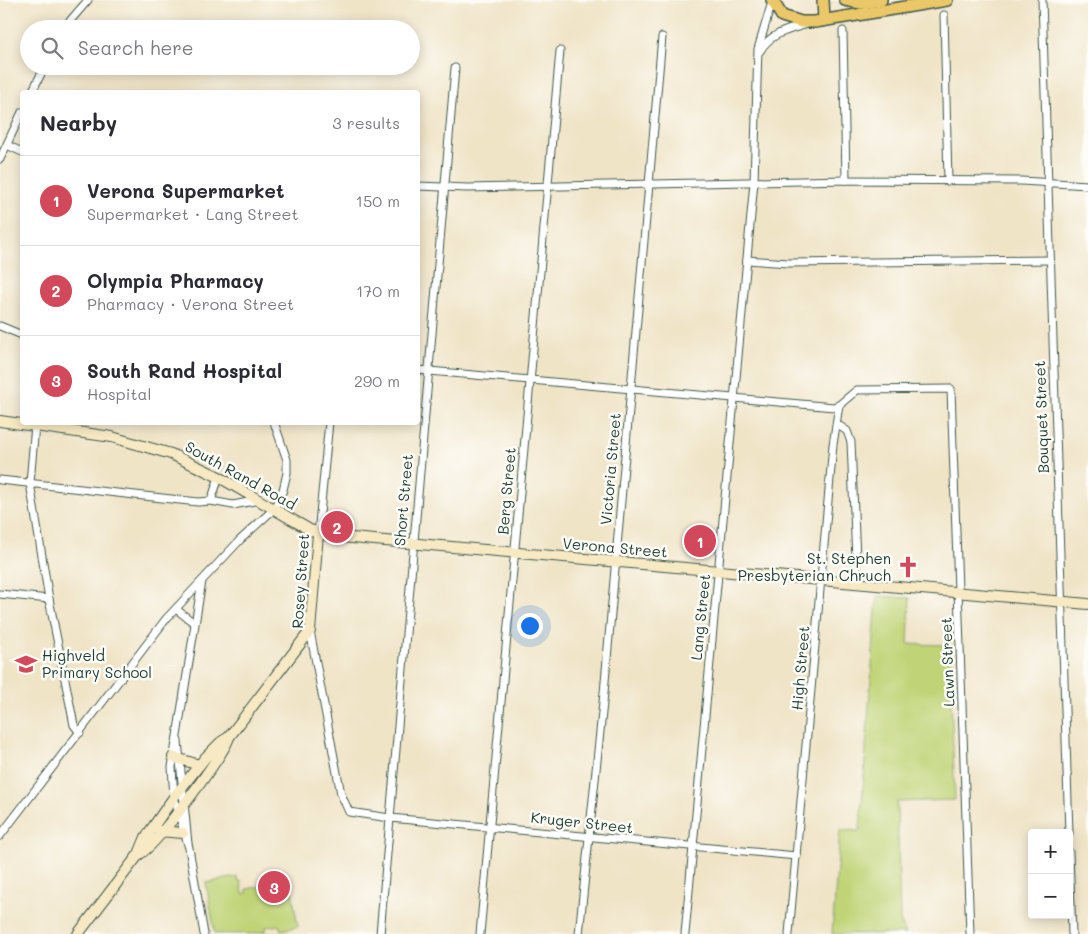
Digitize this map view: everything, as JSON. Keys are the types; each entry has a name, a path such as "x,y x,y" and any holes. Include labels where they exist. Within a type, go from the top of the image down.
{"main road":[{"path":"820,21 823,0"},
{"path":"846,0 861,3 881,0"},
{"path":"772,1 782,16 801,22 820,21 947,0"},
{"name":"South Rand Road","path":"0,421 20,423"},
{"name":"South Rand Road","path":"35,425 112,437 149,447 189,462 219,477 318,534"},
{"name":"Verona Street","path":"318,534 1088,604"},
{"name":"Rosey Street","path":"310,631 318,534"},
{"path":"78,934 139,854 140,846 174,797 199,765 228,737 310,631"},
{"path":"139,854 145,852 164,831 224,750 228,737"},
{"path":"176,758 199,765"},
{"path":"150,831 183,833"}],"street":[{"path":"71,20 88,0"},
{"name":"Bouquet Street","path":"1042,0 1069,829"},
{"name":"Lang Street","path":"685,934 754,182 758,55 772,1"},
{"path":"944,15 948,181"},
{"path":"758,55 768,39 820,21"},
{"path":"843,31 846,180"},
{"name":"Victoria Street","path":"580,934 662,36"},
{"name":"Berg Street","path":"480,934 560,51"},
{"name":"Short Street","path":"380,934 455,68"},
{"path":"33,90 40,75"},
{"path":"0,159 20,116"},
{"path":"6,145 20,151"},
{"path":"420,186 548,186 846,180 1021,181 1088,185"},
{"path":"747,260 789,263 1050,260"},
{"path":"0,326 20,333"},
{"path":"420,370 734,400 837,406"},
{"name":"Lawn Street","path":"837,406 854,392 861,390 951,389 970,934"},
{"name":"High Street","path":"789,934 833,445 838,425 837,406"},
{"path":"35,425 30,483 49,599 74,725 80,733"},
{"path":"0,836 3,828 80,733 176,608 274,509 283,490 288,473 287,460 275,425"},
{"name":"Rosey Street","path":"318,534 329,425"},
{"path":"838,425 847,431 851,442 856,583"},
{"path":"211,501 219,477"},
{"path":"0,480 181,500 211,501 232,505 260,500"},
{"path":"188,844 183,833 174,797 177,738 202,580"},
{"path":"0,594 49,599"},
{"path":"176,608 194,623"},
{"name":"Rosey Street","path":"310,631 343,802 349,812 364,815"},
{"path":"176,758 182,788 188,844 204,934"},
{"name":"Kruger Street","path":"364,815 797,856"},
{"path":"1070,874 1072,934"}],"green space":[{"path":"877,596 910,598 908,644 949,645 955,800 897,802 900,920 906,934 832,934 840,830 860,831"},
{"path":"237,877 238,881 241,881 243,894 247,893 247,889 284,882 286,892 292,891 298,927 281,930 279,925 266,927 266,931 251,934 215,934 206,883"}],"place":[{"name":"Olympia Pharmacy","path":"337,527"},
{"name":"Verona Supermarket","path":"700,541"},
{"name":"St. Stephen Presbyterian Chruch","path":"908,567"},
{"name":"Highveld Primary School","path":"26,664"},
{"name":"South Rand Hospital","path":"274,887"}]}
